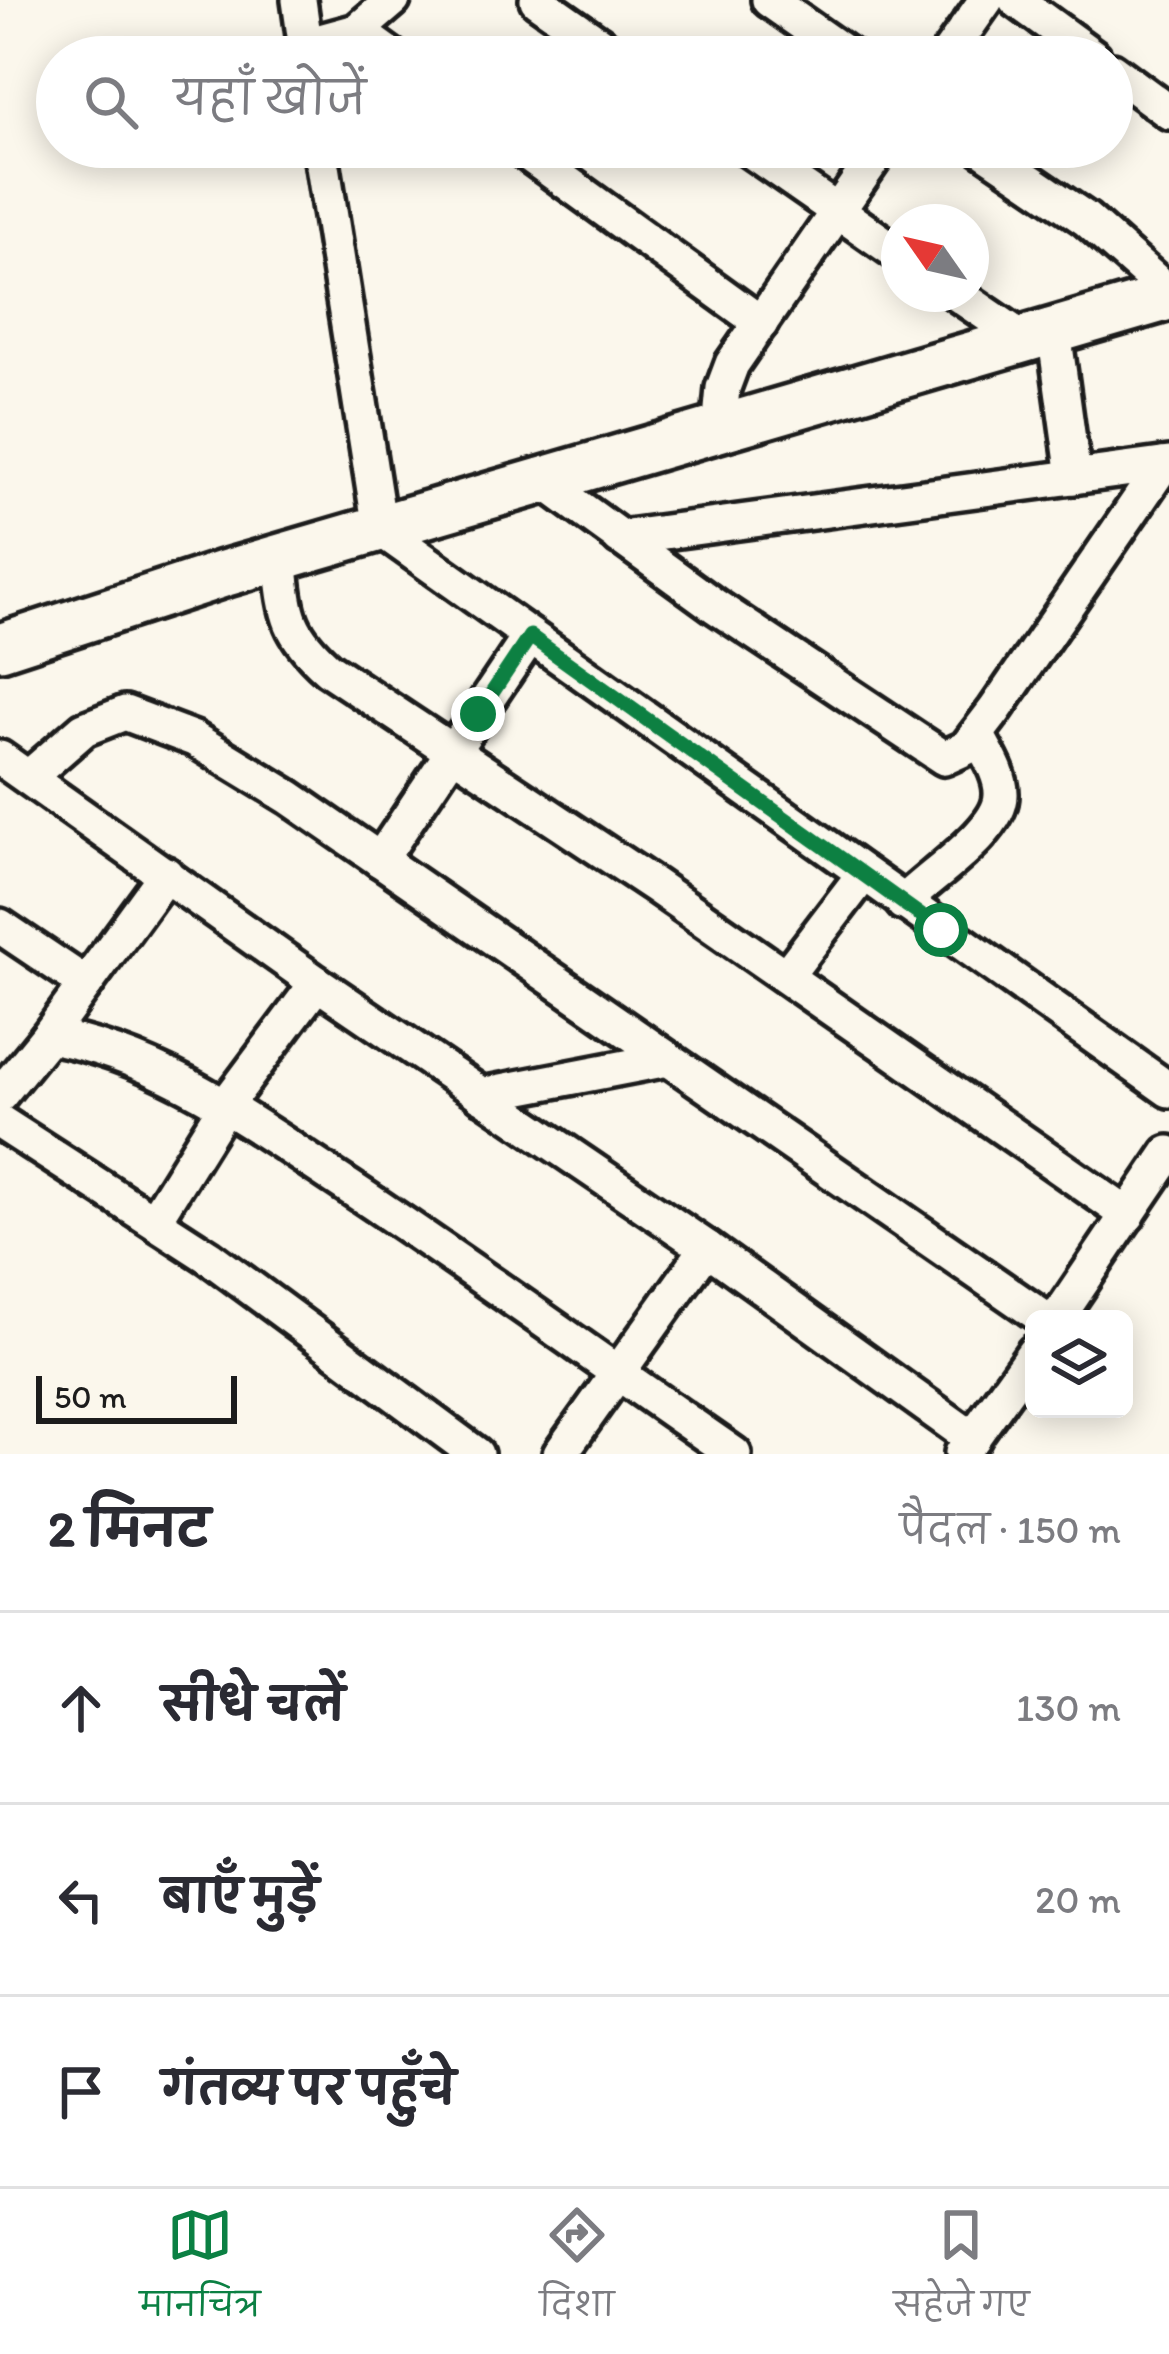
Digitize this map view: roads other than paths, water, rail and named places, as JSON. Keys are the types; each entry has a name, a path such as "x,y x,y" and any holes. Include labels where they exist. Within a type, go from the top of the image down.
{"street":[{"path":"299,0 305,36"},
{"path":"344,36 393,0"},
{"path":"537,0 588,36"},
{"path":"769,0 820,36"},
{"path":"961,36 986,0"},
{"path":"1016,0 1065,36"},
{"path":"357,31 364,36"},
{"path":"1133,85 1169,112"},
{"path":"323,168 380,529 1169,1090"},
{"path":"547,168 760,322"},
{"path":"775,168 881,242"},
{"path":"719,431 723,388 760,322 866,168"},
{"path":"1011,168 1085,219 1169,295"},
{"path":"0,647 280,558 1169,295"},
{"path":"989,310 1040,336 1074,477"},
{"path":"543,481 944,758 956,757 977,734 1166,465"},
{"path":"620,538 1166,465"},
{"path":"280,558 286,619 305,649 1128,1215"},
{"path":"380,860 530,636"},
{"path":"29,777 84,729 125,713 194,739 380,860 1033,1310"},
{"path":"903,903 933,872 977,841 998,810 1002,793 977,734"},
{"path":"0,758 317,983 707,1248 967,1446 1025,1365"},
{"path":"0,1095 166,874"},
{"path":"786,976 863,875"},
{"path":"0,926 86,984"},
{"path":"154,1220 225,1106 317,983"},
{"path":"48,1036 126,1054 225,1106 734,1454"},
{"path":"482,1095 668,1059"},
{"path":"0,1122 154,1220 476,1454"},
{"path":"1063,1310 1169,1153"},
{"path":"560,1454 707,1248"}]}
